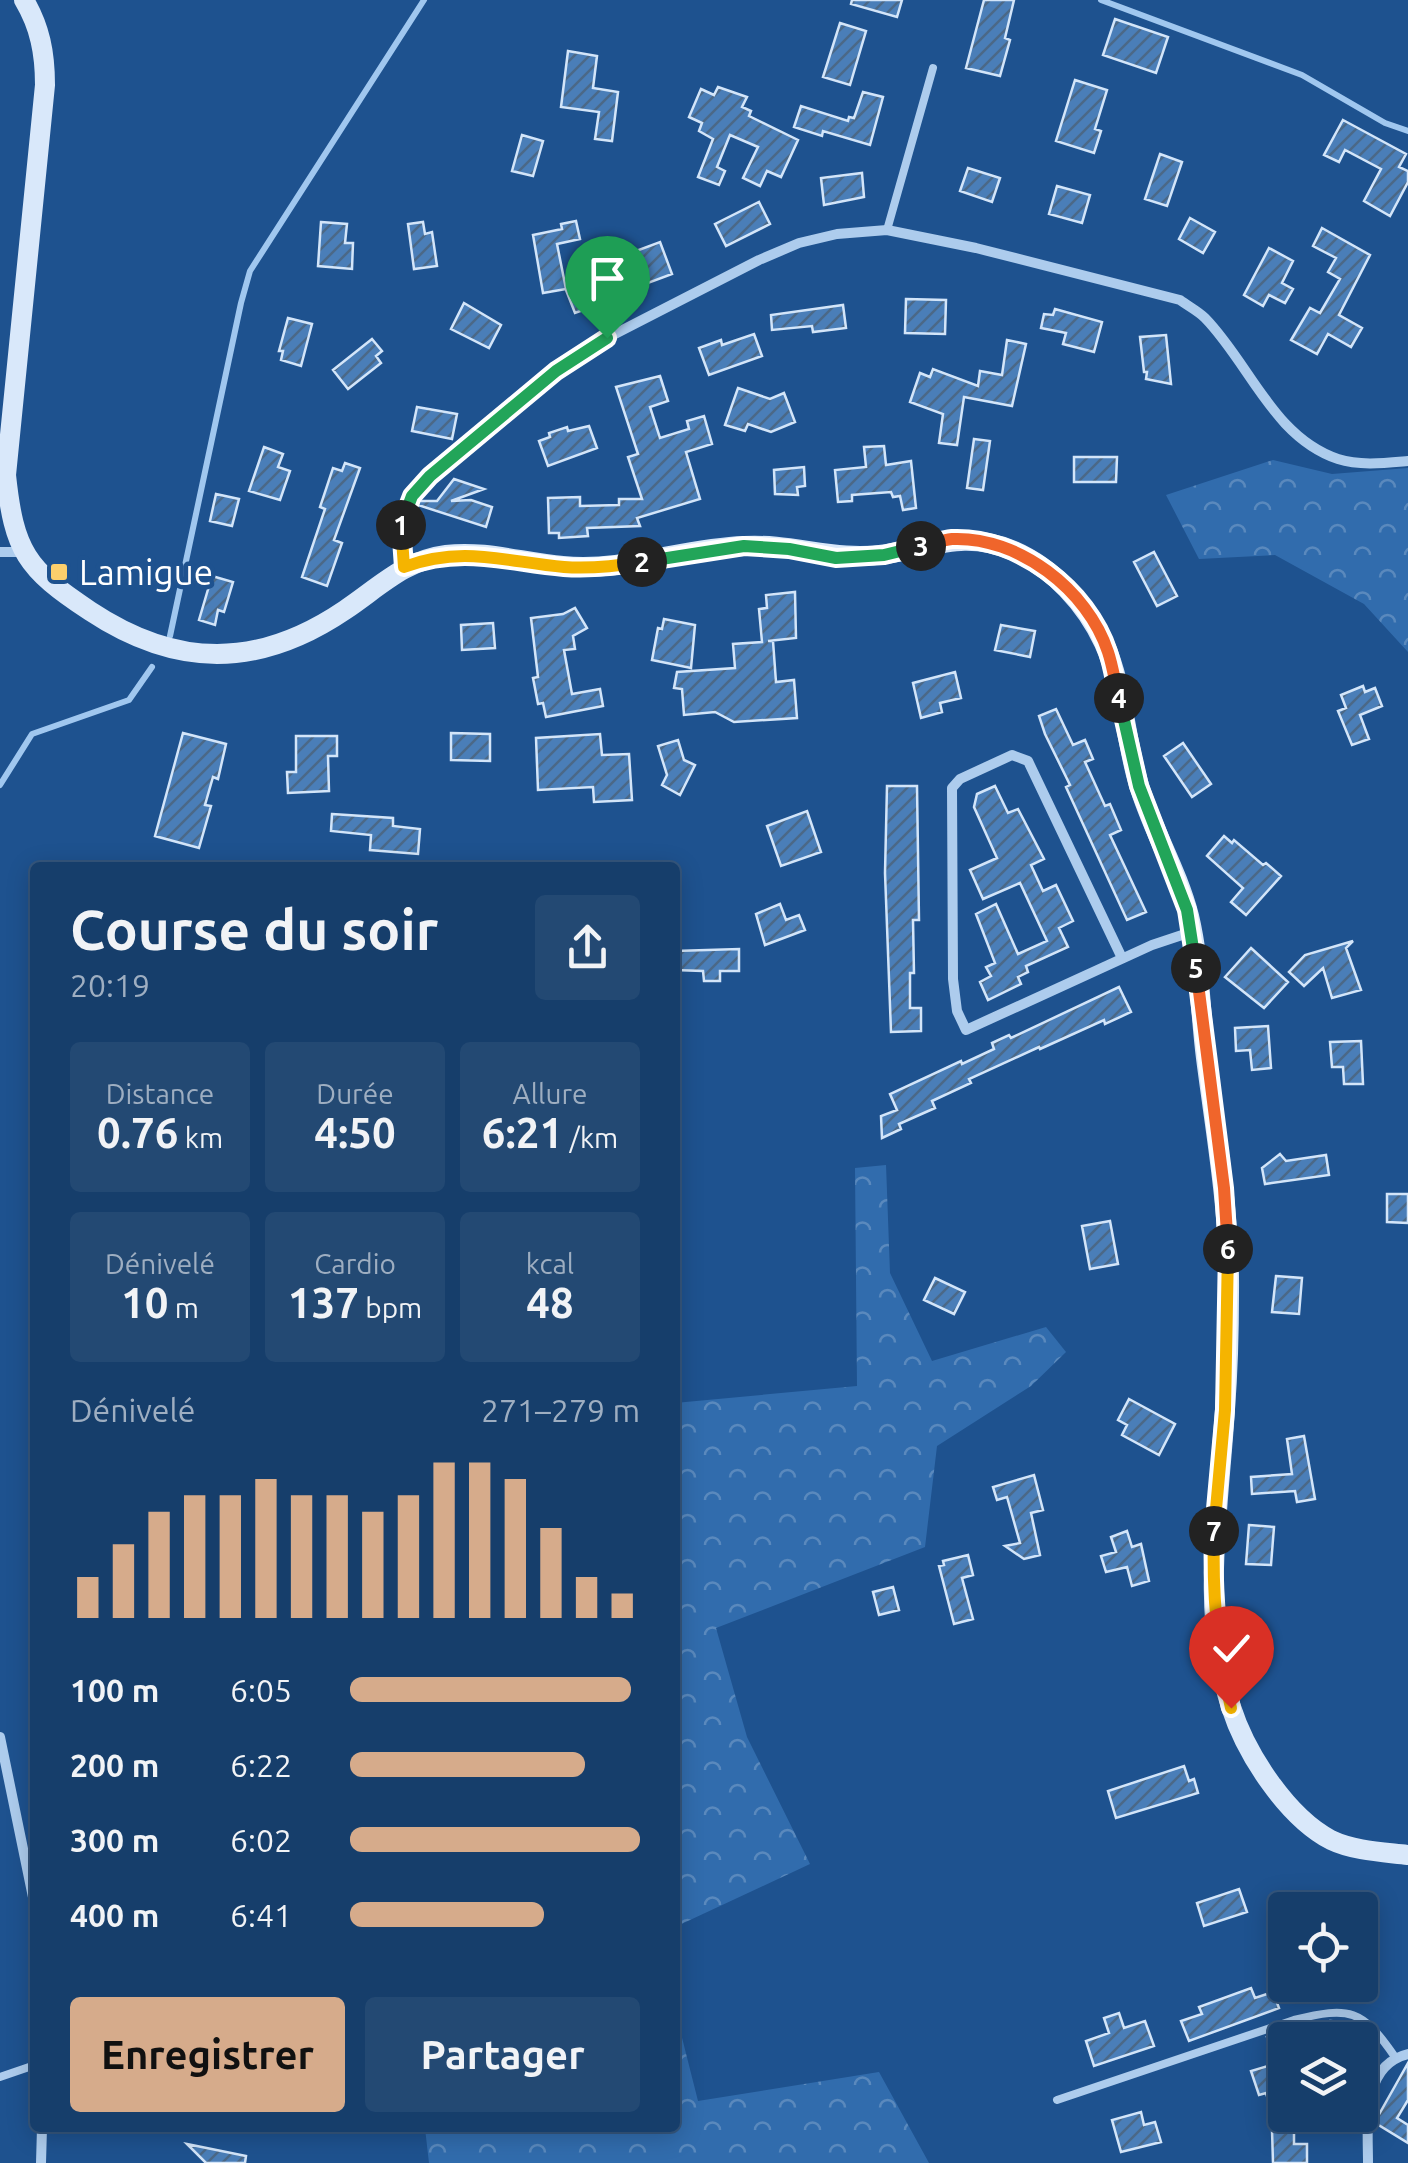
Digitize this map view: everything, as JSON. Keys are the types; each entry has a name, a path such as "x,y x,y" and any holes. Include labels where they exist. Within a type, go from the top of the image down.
{"street":[{"path":"24,0 36,21 45,61 6,475 12,524 22,552 52,586 123,633 155,647 199,654 240,653 303,634 342,612 404,567 447,555 485,555 566,567 618,566 744,546 836,558 884,555 952,539 1013,551 1062,584 1090,616 1108,650 1139,786 1176,877 1192,932 1224,1188 1229,1282 1225,1410 1214,1534 1218,1653 1231,1708 1248,1749 1272,1785 1303,1818 1330,1840 1359,1849 1408,1855"},
{"path":"404,567 401,525 412,496 430,476 556,371 607,338 786,249 837,234 887,230 976,248 1180,300 1204,317 1279,418 1308,443 1339,459 1377,464 1408,460"},
{"path":"0,552 22,552"},
{"path":"1122,958 1028,761 1012,755 960,779 952,788 952,979 957,1012 966,1030 1122,958 1192,932"},
{"path":"0,1736 30,1882"},
{"path":"1368,2163 1370,2089 1394,2057 1408,2054"},
{"path":"41,2163 42,2132"}],"lane":[{"path":"887,230 932,68"},
{"path":"1057,2100 1294,2020 1330,2012 1354,2012 1375,2028 1394,2057"},
{"path":"0,2077 30,2067"}],"green space":[{"path":"1273,460 1332,474 1408,468 1408,652 1364,604 1275,555 1199,559 1166,495"},
{"path":"886,1165 890,1273 932,1361 1046,1327 1066,1352 1031,1386 937,1446 925,1547 716,1628 747,1737 810,1864 680,1925 680,1403 857,1386 855,1168"},
{"path":"680,2030 698,2101 879,2072 929,2163 429,2163 425,2132 680,2132"}],"building":[{"path":"852,0 902,0 897,17 851,4"},
{"path":"984,0 1014,0 1005,38 1010,40 1000,76 966,68"},
{"path":"1115,19 1168,37 1156,73 1103,55"},
{"path":"840,23 866,31 850,85 823,77"},
{"path":"568,51 597,56 593,88 618,92 612,141 595,139 599,112 561,107"},
{"path":"1075,80 1107,90 1095,129 1101,131 1094,153 1056,141"},
{"path":"718,87 747,97 742,107 751,111 749,116 798,140 781,177 767,171 760,186 743,178 758,147 730,135 717,167 725,171 719,185 698,177 713,139 699,131 702,123 689,117 701,89 714,95"},
{"path":"863,92 883,97 870,145 794,127 801,106 848,121 849,117 854,118"},
{"path":"1343,120 1406,154 1399,167 1408,171 1408,182 1390,216 1364,201 1381,169 1345,150 1339,162 1324,155"},
{"path":"522,135 543,141 533,176 512,171"},
{"path":"1160,154 1182,162 1167,206 1145,199"},
{"path":"968,168 1000,178 992,202 960,191"},
{"path":"862,173 864,197 824,205 821,178"},
{"path":"1057,186 1090,195 1082,223 1049,214"},
{"path":"759,202 770,224 726,246 715,224"},
{"path":"1190,218 1215,232 1203,253 1179,239"},
{"path":"576,221 580,239 557,244 566,289 543,293 533,235 562,229 561,224"},
{"path":"321,222 347,224 345,243 353,243 352,269 318,266"},
{"path":"423,222 425,234 432,232 437,266 414,269 408,224"},
{"path":"1322,228 1370,255 1339,315 1362,328 1351,347 1328,334 1317,354 1291,340 1310,308 1320,313 1340,279 1328,272 1336,258 1313,246"},
{"path":"660,242 672,274 648,283 636,251"},
{"path":"1269,248 1293,261 1282,283 1293,289 1285,303 1269,295 1263,306 1244,295"},
{"path":"601,277 609,301 575,313 566,290"},
{"path":"906,299 946,300 945,334 905,333"},
{"path":"464,303 501,325 489,348 451,329"},
{"path":"843,305 846,328 813,332 812,326 772,330 771,315"},
{"path":"1055,309 1102,322 1094,352 1063,344 1066,333 1041,328 1044,314 1053,315"},
{"path":"288,318 312,324 301,366 281,360 283,351 279,351"},
{"path":"754,334 762,356 709,375 699,348"},
{"path":"1166,335 1171,384 1146,379 1140,337"},
{"path":"372,339 382,351 376,356 381,363 348,389 333,370"},
{"path":"1007,340 1026,344 1012,406 964,397 957,445 939,443 943,414 910,402 920,373 930,377 933,369 978,386 980,371 1002,375"},
{"path":"660,376 668,401 650,407 660,438 689,429 687,421 704,416 712,444 686,452 700,499 637,518 640,526 587,528 588,536 559,538 559,533 549,533 548,498 580,497 580,506 619,505 619,499 642,499 628,457 638,454 616,387"},
{"path":"738,388 770,399 784,393 795,422 771,432 748,424 745,431 725,425"},
{"path":"417,407 457,414 452,439 412,431"},
{"path":"589,426 597,448 548,466 539,441 567,427 568,431"},
{"path":"974,439 990,441 983,490 967,488"},
{"path":"884,446 886,465 911,461 916,508 903,510 900,496 893,497 891,492 852,495 852,501 838,502 835,470 866,467 864,447"},
{"path":"264,447 283,454 278,467 290,471 280,500 249,491"},
{"path":"1074,457 1117,457 1116,482 1074,482"},
{"path":"345,463 360,468 334,540 342,543 327,586 302,577 325,509 320,507 333,468 342,471"},
{"path":"804,467 805,486 797,487 798,495 775,494 774,470"},
{"path":"454,479 484,489 451,501 471,500 492,507 486,527 418,505 419,501 437,501"},
{"path":"216,494 239,499 232,526 210,521"},
{"path":"1154,552 1177,596 1157,606 1134,562"},
{"path":"212,576 233,582 224,612 218,610 215,625 199,620"},
{"path":"795,592 796,638 768,641 773,641 776,682 794,680 797,718 734,722 715,712 684,715 682,689 674,688 677,672 735,668 733,644 762,642 759,609 767,608 766,595"},
{"path":"575,608 587,628 573,636 575,649 564,650 572,694 600,689 603,706 546,717 543,703 538,704 533,678 538,677 531,618 563,614"},
{"path":"664,619 695,625 691,668 652,660 658,628 662,629"},
{"path":"493,623 495,648 462,650 461,625"},
{"path":"1001,625 1035,631 1030,657 995,650"},
{"path":"955,672 961,698 940,703 942,712 921,718 913,683"},
{"path":"1363,686 1365,692 1375,688 1382,706 1360,715 1369,739 1352,745 1338,711 1346,708 1341,695"},
{"path":"1056,709 1073,745 1085,740 1093,759 1085,762 1121,830 1110,835 1146,912 1127,920 1045,734 1039,716"},
{"path":"183,733 226,744 218,779 213,777 205,805 211,806 199,848 155,836"},
{"path":"451,733 490,734 490,761 451,760"},
{"path":"600,734 602,755 629,754 632,800 594,802 593,787 538,790 536,738"},
{"path":"296,736 337,736 337,756 328,756 329,791 288,793 287,772 296,772"},
{"path":"678,740 684,760 695,765 680,795 662,785 667,775 658,746"},
{"path":"1183,743 1211,784 1192,797 1164,756"},
{"path":"887,786 917,786 919,920 913,920 910,1008 921,1008 921,1031 891,1032 885,873"},
{"path":"995,786 1008,813 1018,809 1044,859 1031,865 1043,891 1056,885 1073,921 1059,928 1068,947 1026,966 1028,972 1018,977 1021,984 988,1000 980,982 991,976 986,967 995,963 976,914 996,904 1018,954 1047,941 1020,883 983,899 970,870 997,858 974,807 977,794"},
{"path":"807,811 821,852 781,866 767,826"},
{"path":"332,814 393,818 393,826 420,829 418,854 370,850 371,835 331,831"},
{"path":"1224,836 1281,876 1246,915 1231,902 1243,888 1207,856"},
{"path":"780,904 786,920 799,915 805,930 765,945 756,914"},
{"path":"1353,941 1346,948 1361,990 1332,998 1323,968 1304,986 1289,972 1305,955"},
{"path":"1251,948 1288,982 1264,1008 1225,977"},
{"path":"739,949 739,971 720,971 720,981 704,981 703,971 680,970 680,951"},
{"path":"1119,987 1131,1012 969,1079 971,1083 932,1101 935,1108 899,1124 901,1129 882,1138 881,1116 897,1110 890,1094 961,1061 962,1064 994,1049 992,1043 1009,1035 1011,1038"},
{"path":"1268,1026 1271,1068 1252,1070 1250,1050 1236,1051 1235,1028"},
{"path":"1361,1041 1363,1084 1344,1084 1343,1067 1332,1067 1330,1042"},
{"path":"1280,1154 1286,1161 1326,1155 1329,1175 1265,1184 1262,1168"},
{"path":"1387,1194 1408,1194 1408,1223 1387,1222"},
{"path":"1110,1221 1118,1264 1090,1269 1082,1226"},
{"path":"1276,1276 1302,1278 1299,1314 1272,1312"},
{"path":"935,1278 965,1292 954,1314 924,1300"},
{"path":"1129,1399 1175,1424 1159,1455 1122,1435 1127,1425 1118,1420"},
{"path":"1304,1436 1315,1499 1297,1502 1295,1491 1252,1494 1251,1477 1292,1474 1287,1439"},
{"path":"1034,1475 1043,1510 1031,1513 1040,1555 1024,1559 1005,1546 1020,1543 1007,1497 997,1500 993,1487"},
{"path":"1249,1525 1274,1527 1271,1565 1246,1564"},
{"path":"1127,1531 1132,1547 1141,1544 1149,1581 1132,1586 1127,1567 1106,1572 1101,1556 1116,1552 1111,1537"},
{"path":"968,1555 973,1575 962,1578 973,1619 954,1624 939,1566 944,1565 943,1561"},
{"path":"893,1587 899,1610 879,1615 873,1592"},
{"path":"1184,1766 1198,1793 1116,1818 1108,1791"},
{"path":"1239,1889 1247,1912 1204,1926 1197,1903"},
{"path":"1251,1988 1255,1998 1268,1994 1268,2002 1277,2002 1279,2008 1189,2041 1181,2021 1202,2014 1199,2007"},
{"path":"1119,2013 1124,2028 1145,2021 1154,2046 1094,2066 1086,2041 1109,2033 1104,2018"},
{"path":"1408,2063 1408,2100 1397,2118 1408,2125 1408,2143 1378,2125 1378,2116"},
{"path":"1268,2066 1268,2099 1266,2093 1259,2095 1251,2071"},
{"path":"1141,2112 1144,2125 1155,2122 1161,2142 1121,2152 1112,2120"},
{"path":"1272,2132 1294,2132 1294,2144 1307,2144 1307,2163 1273,2163"},
{"path":"187,2144 246,2156 245,2163 206,2163"}],"waterway":[{"path":"170,636 250,271 424,0"},
{"path":"1101,0 1302,75 1385,123 1408,131"},
{"path":"0,785 32,734 129,700 152,667"}],"place":[{"name":"Lamigue","path":"59,572"}],"route":[{"path":"607,338 556,371 430,476 412,496 401,525 404,567 447,555 485,555 566,567 618,566 744,546 836,558 884,555 952,539 1013,551 1039,566 1062,584 1090,616 1108,650 1139,786 1176,877 1192,932 1224,1188 1228,1341 1214,1534 1214,1594 1218,1653 1231,1708"}]}
